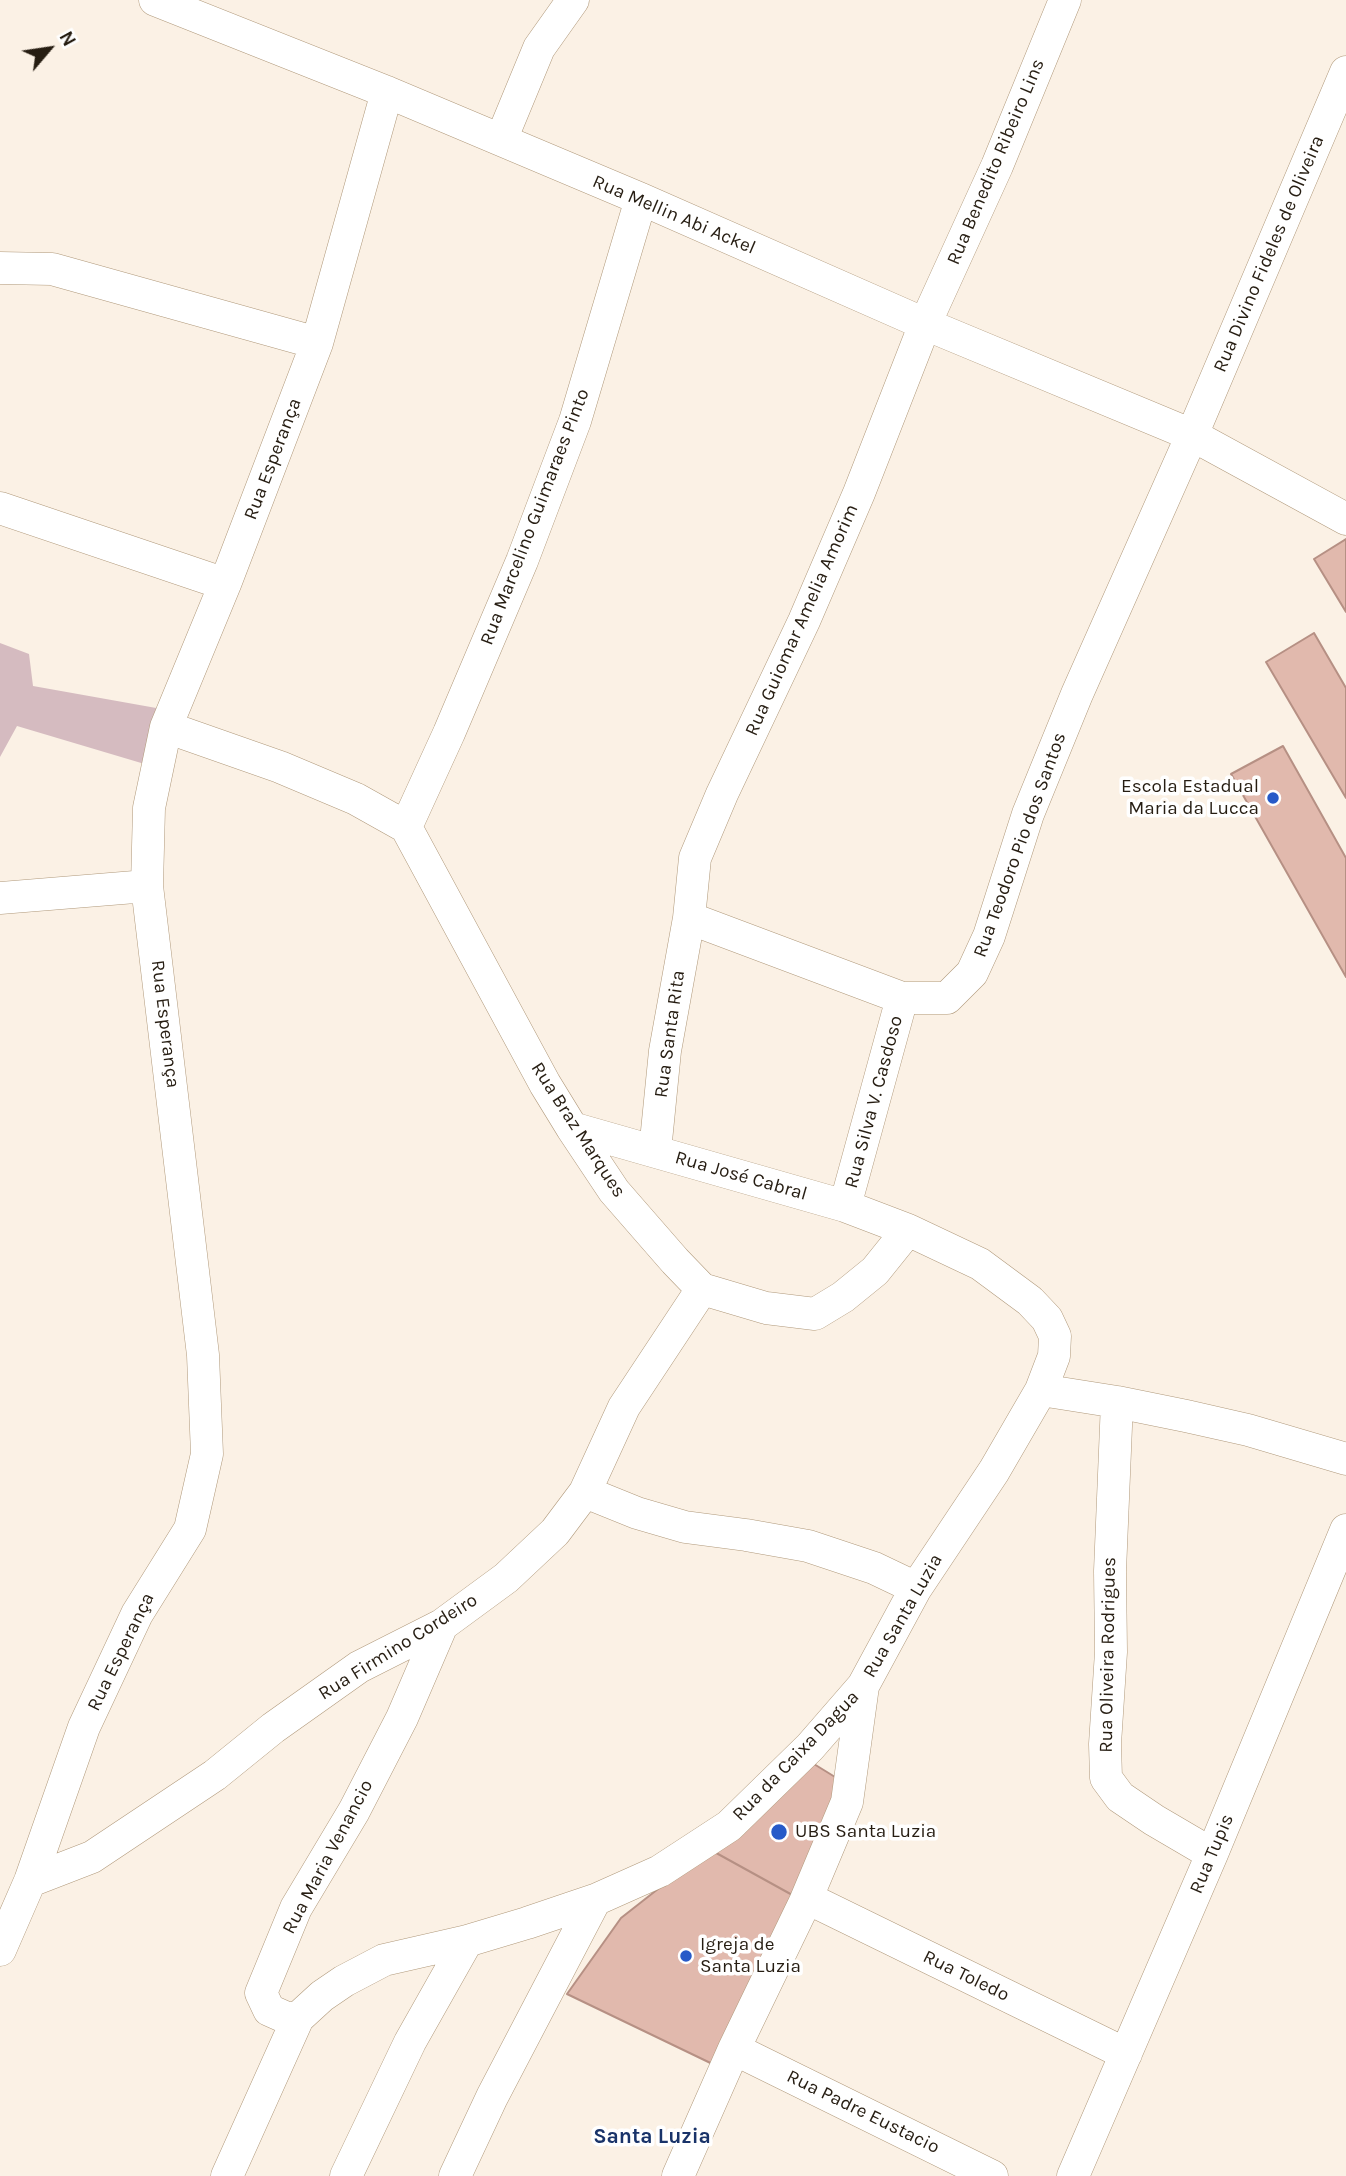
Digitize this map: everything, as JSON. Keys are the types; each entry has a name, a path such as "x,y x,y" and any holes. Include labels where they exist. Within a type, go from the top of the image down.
{"street":[{"name":"Rua Mellin Abi Ackel","path":"155,0 387,92 925,324 1192,435 1346,519"},
{"path":"501,140 539,48 573,0"},
{"name":"Rua Benedito Ribeiro Lins","path":"925,324 998,166 1065,0"},
{"name":"Rua Divino Fideles de Oliveira","path":"1192,435 1346,72"},
{"name":"Rua Esperança","path":"0,1950 30,1881 84,1727 137,1614 190,1529 207,1454 202,1341 147,886 149,808 166,727 225,584 317,343 387,92"},
{"name":"Rua Marcelino Guimaraes Pinto","path":"405,827 449,733 522,561 575,421 641,200"},
{"path":"0,268 52,269 317,343"},
{"name":"Rua Guiomar Amelia Amorim","path":"688,918 695,858 859,494 925,324"},
{"name":"Rua Teodoro Pio dos Santos","path":"688,918 902,998 947,998 972,973 989,936 1028,814 1077,694 1192,435"},
{"path":"0,508 225,584"},
{"path":"166,727 280,767 356,799 405,827"},
{"name":"Rua Braz Marques","path":"405,827 545,1084 572,1128 614,1191 702,1289 766,1308 815,1314 843,1297 875,1271 908,1230"},
{"path":"0,898 147,886"},
{"name":"Rua Santa Rita","path":"655,1151 665,1051 688,918"},
{"name":"Rua Silva V. Casdoso","path":"845,1206 902,998"},
{"name":"Rua José Cabral","path":"572,1128 845,1206 908,1230"},
{"name":"Rua Santa Luzia","path":"678,2176 734,2049 807,1898 846,1802 863,1686 916,1588 994,1471 1041,1390 1054,1356 1055,1336 1047,1319 1030,1301 980,1265 908,1230"},
{"name":"Rua Firmino Cordeiro","path":"30,1881 92,1857 215,1775 273,1728 359,1667 442,1625 506,1578 555,1532 585,1492 624,1407 702,1289"},
{"path":"1041,1390 1117,1402 1248,1430 1346,1459"},
{"name":"Rua Oliveira Rodrigues","path":"1117,1402 1106,1778 1120,1797 1212,1854"},
{"path":"585,1492 637,1513 685,1527 808,1546 874,1568 916,1588"},
{"name":"Rua Tupis","path":"1073,2176 1212,1854 1346,1530"},
{"name":"Rua Maria Venancio","path":"298,2018 287,2018 269,2010 261,1993 296,1908 354,1811 402,1718 442,1625"},
{"name":"Rua da Caixa Dagua","path":"298,2018 322,1996 344,1981 384,1960 467,1941 595,1900 660,1871 729,1826 810,1746 863,1686"},
{"name":"Rua Toledo","path":"807,1898 1126,2054"},
{"path":"455,2176 492,2097 595,1900"},
{"path":"346,2176 410,2042 467,1941"},
{"path":"226,2176 298,2018"},
{"name":"Rua Padre Eustacio","path":"734,2049 992,2176"}],"shaded area":[{"path":"0,643 29,654 33,686 173,711 158,768 17,726 0,757"}],"building":[{"path":"1346,539 1346,612 1314,559"},
{"path":"1314,633 1346,688 1346,798 1266,662"},
{"path":"1283,746 1346,858 1346,977 1231,774"},
{"name":"UBS Santa Luzia","path":"801,1756 848,1785 805,1902 709,1849"},
{"name":"Igreja de Santa Luzia","path":"709,1849 805,1902 725,2070 567,1994 621,1918"}],"place":[{"name":"Escola Estadual Maria da Lucca","path":"1273,798"},
{"name":"UBS Santa Luzia","path":"779,1832"},
{"name":"Igreja de Santa Luzia","path":"686,1956"}],"district":[{"name":"Santa Luzia","path":"652,2137"}]}
